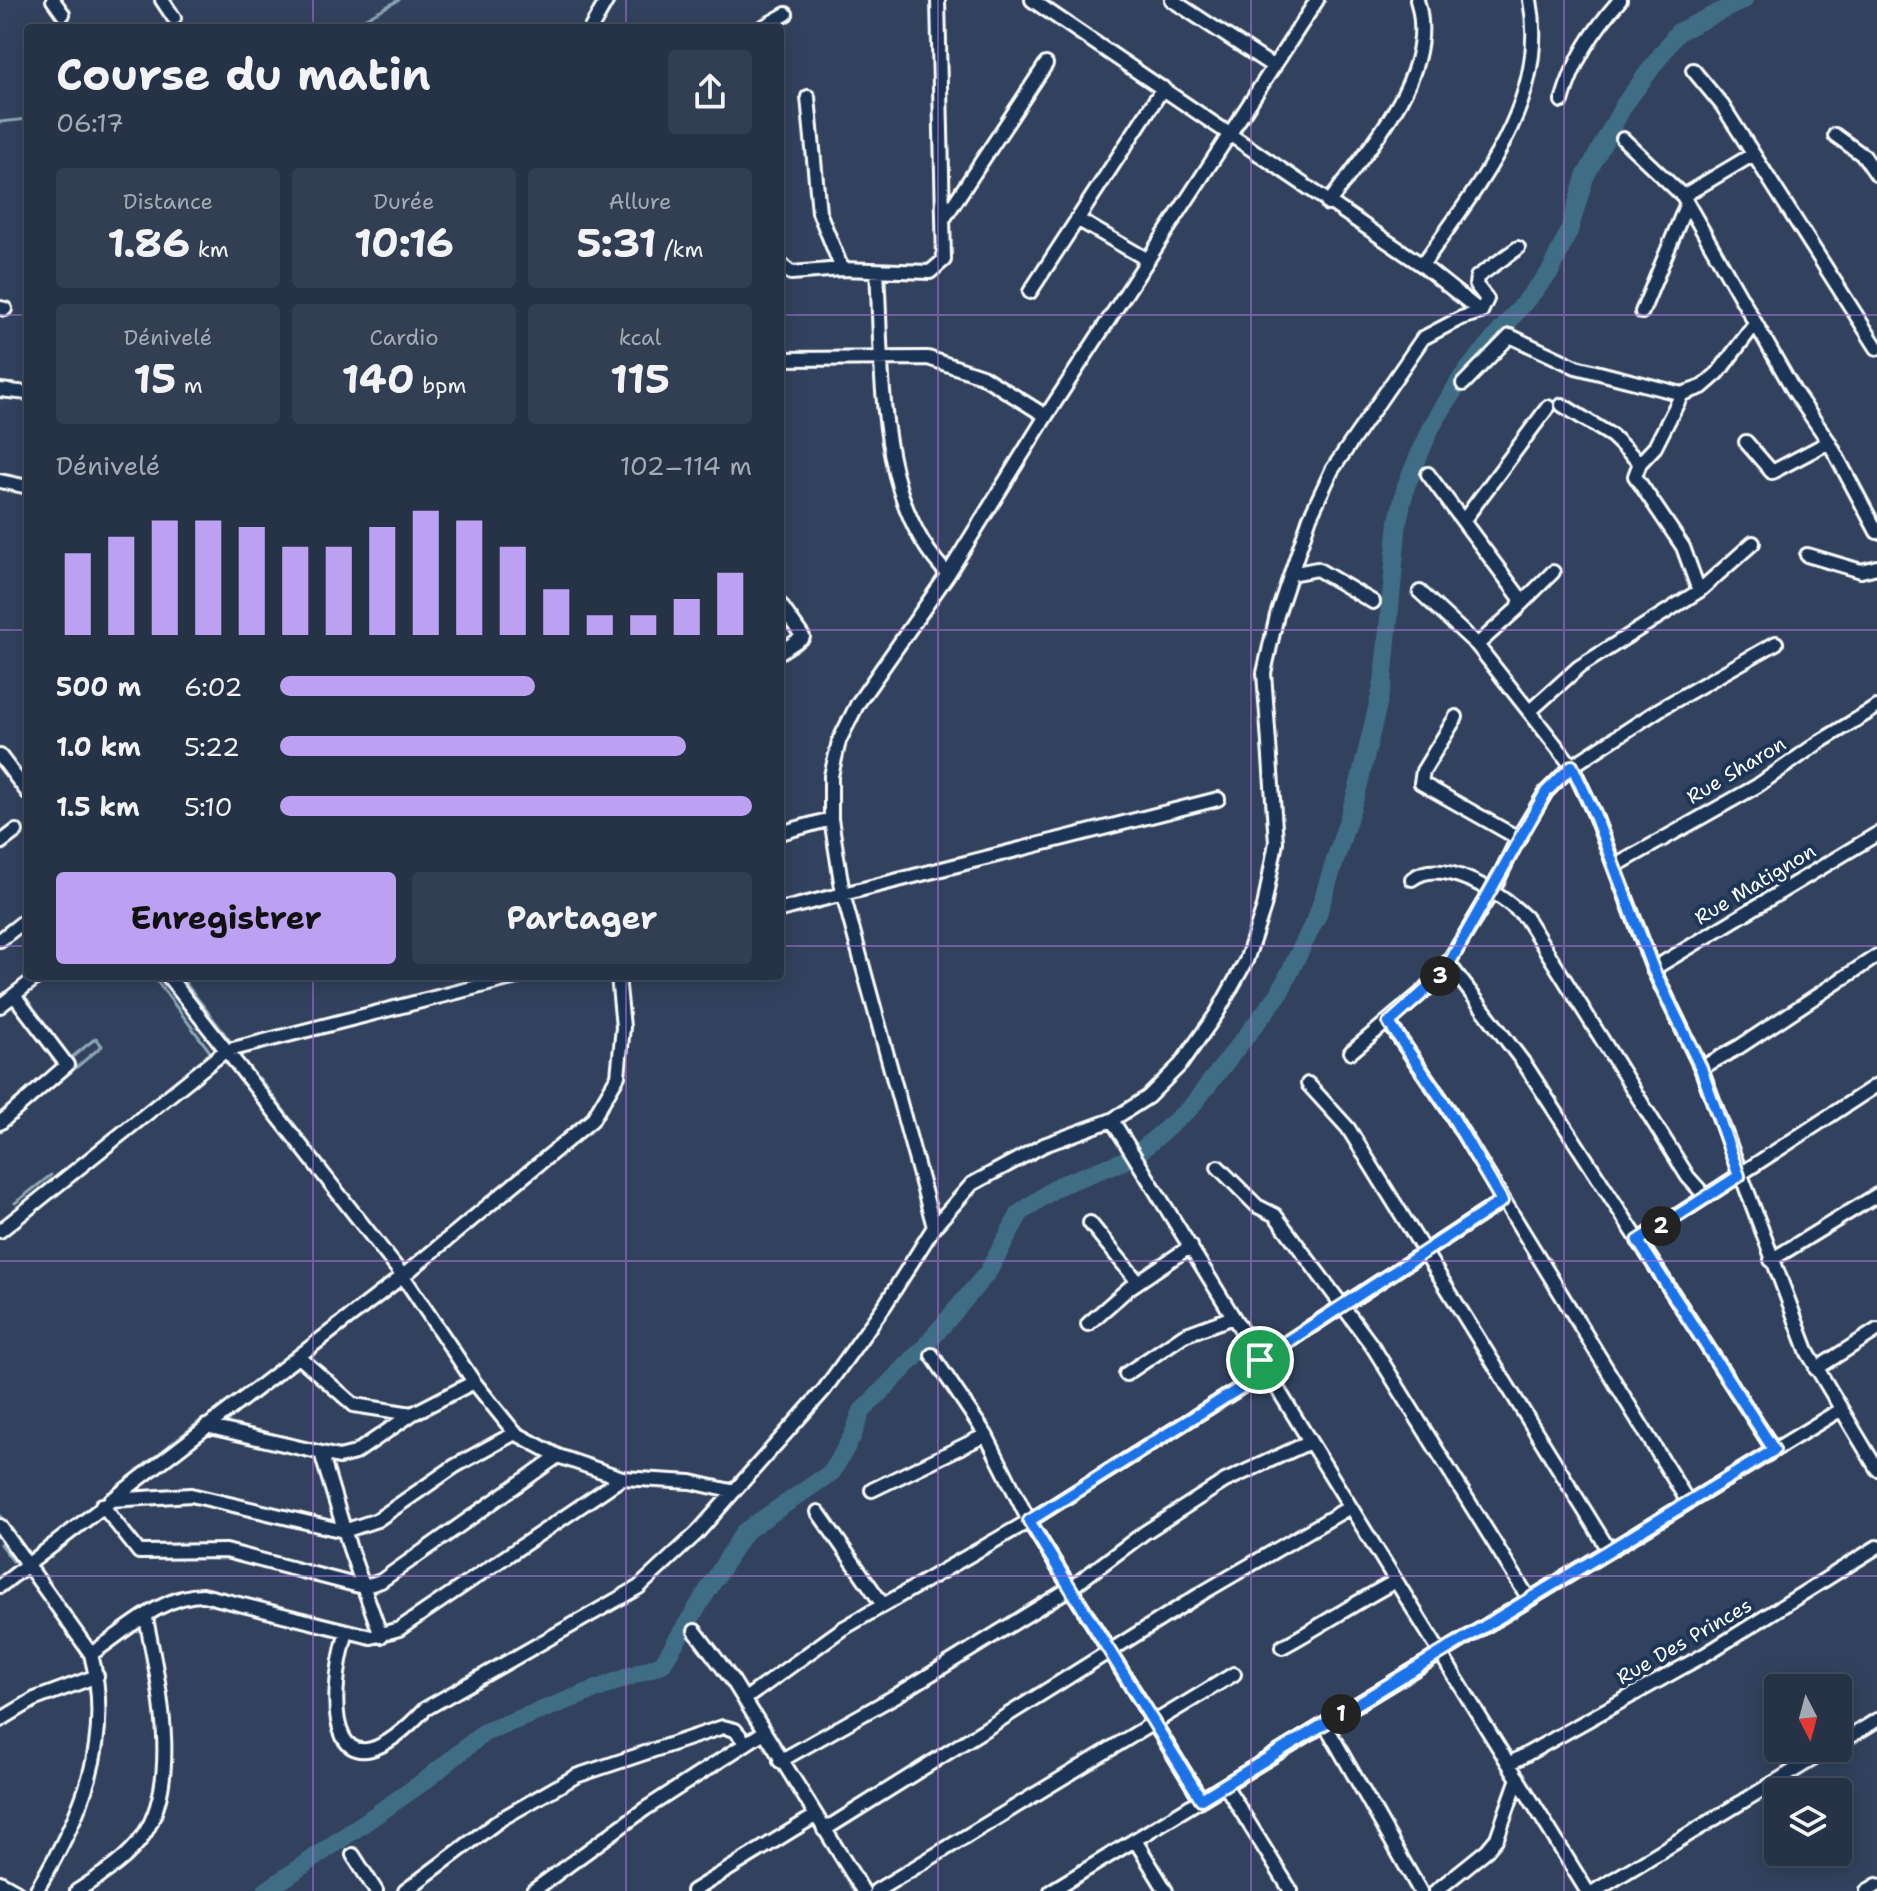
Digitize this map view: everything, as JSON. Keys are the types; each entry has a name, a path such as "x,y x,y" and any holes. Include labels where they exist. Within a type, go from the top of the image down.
{"street":[{"path":"53,0 63,14"},
{"path":"162,0 174,18"},
{"path":"593,24 607,0"},
{"path":"784,267 791,273 842,269 930,272 944,260 938,0"},
{"path":"1033,0 1232,134 1328,204 1422,265 1481,312"},
{"path":"1172,0 1274,67"},
{"path":"1328,204 1400,100 1412,75 1421,41 1421,13 1417,0"},
{"path":"1422,265 1499,154 1514,121 1528,79 1533,47 1530,0"},
{"path":"1562,101 1571,70 1591,32 1620,0"},
{"path":"934,1227 843,894 831,819 831,776 839,741 858,703 948,574 1046,416 1232,134 1314,1"},
{"path":"768,24 786,14"},
{"path":"945,217 1046,64"},
{"path":"1693,70 1722,105 1877,348"},
{"path":"1030,292 1163,88"},
{"path":"808,97 819,212 842,269"},
{"path":"1835,135 1864,156 1877,175"},
{"path":"1623,139 1685,200 1794,391 1829,442 1877,532"},
{"path":"1642,312 1685,200 1752,155"},
{"path":"1077,219 1148,260"},
{"path":"347,1631 337,1669 335,1700 341,1735 349,1747 361,1753 372,1751 402,1732 434,1703 639,1587 697,1533 731,1491 824,1390 934,1227 972,1184 1044,1145 1112,1120 1148,1097 1181,1064 1217,1013 1246,961 1264,907 1276,842 1264,673 1273,629 1310,517 1332,470 1423,338 1436,329 1481,312 1487,299 1476,285 1477,277 1518,248"},
{"path":"877,271 889,443 901,498 914,526 948,574"},
{"path":"1463,384 1510,336 1576,367 1682,394 1702,387 1718,373 1755,324"},
{"path":"784,359 928,358 960,366 982,376 1046,416"},
{"path":"0,390 24,393"},
{"path":"1682,394 1655,447 1640,463 1635,476 1660,508 1683,547 1699,591"},
{"path":"1562,405 1612,436 1640,463"},
{"path":"1463,521 1548,407"},
{"path":"1746,442 1772,472 1829,442"},
{"path":"1428,474 1521,604"},
{"path":"0,481 24,486"},
{"path":"1530,711 1579,667 1699,591 1753,543"},
{"path":"1807,555 1861,571 1877,567"},
{"path":"1291,574 1317,569 1373,602"},
{"path":"1477,645 1553,572"},
{"path":"1420,592 1477,645 1572,766 1615,866 1653,969 1701,1068 1771,1260 1816,1369 1877,1469"},
{"path":"784,610 803,637 784,649"},
{"path":"1351,1052 1429,988 1449,964 1546,792 1572,766 1660,709 1776,643"},
{"name":"Rue Sharon","path":"1615,866 1757,786 1818,743 1876,710"},
{"path":"1456,717 1423,771 1421,783 1518,838"},
{"path":"0,756 24,788"},
{"path":"784,909 1218,799"},
{"path":"784,832 831,819"},
{"path":"0,843 16,831"},
{"name":"Rue Matignon","path":"1653,969 1877,834"},
{"path":"1412,879 1431,871 1493,890 1526,918 1688,1177 1706,1197"},
{"path":"0,940 24,921"},
{"path":"1701,1068 1739,1047 1877,956"},
{"path":"1449,964 1526,1066 1774,1450"},
{"path":"0,1006 33,980"},
{"path":"171,980 403,1276 474,1382 515,1433 558,1456 622,1478 691,1482 731,1491"},
{"path":"0,1231 225,1051 504,980"},
{"path":"0,1586 403,1276 592,1120 608,1099 618,1076 622,1039 618,980"},
{"path":"0,1123 67,1065 14,995"},
{"path":"1389,1023 1448,1109 1688,1502"},
{"path":"1308,1084 1348,1128 1609,1550"},
{"path":"1638,1241 1877,1085"},
{"path":"1112,1120 1587,1891"},
{"path":"1218,1167 1257,1206 1275,1215 1373,1347 1529,1599"},
{"path":"1771,1260 1877,1195"},
{"path":"745,1699 842,1629 1029,1521 1502,1201"},
{"path":"1090,1223 1138,1282"},
{"path":"1088,1324 1138,1282 1191,1246"},
{"path":"1126,1374 1184,1335 1233,1317"},
{"path":"1816,1369 1877,1330"},
{"path":"932,1355 986,1435 1029,1521 1112,1650 1201,1799"},
{"path":"299,1357 354,1405 412,1414"},
{"path":"206,1426 322,1456 355,1453 412,1414 474,1382"},
{"path":"1051,1891 1840,1410"},
{"path":"105,1503 191,1495 344,1531 377,1520 455,1466 515,1433"},
{"path":"872,1490 986,1435"},
{"path":"780,1761 897,1695 1072,1587 1144,1533 1225,1481 1310,1442"},
{"path":"322,1456 344,1531 381,1636"},
{"path":"105,1503 139,1552 226,1551 363,1587 381,1581 558,1456"},
{"path":"91,1654 166,1601 183,1595 203,1595 347,1631 381,1636 399,1629 622,1478"},
{"path":"824,1830 1112,1650 1350,1507"},
{"path":"818,1512 883,1605"},
{"path":"0,1526 30,1564 91,1654 97,1676 99,1742 65,1843 36,1891"},
{"name":"Rue Des Princes","path":"1509,1764 1706,1654 1877,1547"},
{"path":"1282,1647 1396,1581"},
{"path":"77,1891 112,1868 142,1839 152,1822 162,1786 165,1738 146,1618"},
{"path":"695,1631 745,1699 858,1889"},
{"path":"876,1891 1234,1674"},
{"path":"0,1720 35,1699 97,1676"},
{"path":"1852,1735 1877,1720"},
{"path":"1325,1724 1420,1891"},
{"path":"405,1891 501,1819 576,1776 723,1727 735,1730 746,1743"},
{"path":"533,1891 645,1809 764,1732"},
{"path":"1595,1891 1808,1762"},
{"path":"1436,1891 1487,1850 1497,1838 1518,1778"},
{"path":"1225,1785 1291,1891"},
{"path":"693,1891 815,1816"},
{"path":"1135,1840 1166,1891"},
{"path":"353,1855 376,1891"},
{"path":"0,1882 16,1891"},
{"path":"1867,1891 1877,1885"}],"waterway":[{"path":"354,24 399,0"},
{"path":"1137,1154 1190,1108 1279,994 1318,914 1358,788 1383,683 1398,521 1406,486 1430,429 1462,377 1550,272 1569,231 1585,177 1624,105 1678,32 1744,0"},
{"path":"0,122 24,119"},
{"path":"156,980 211,1053"},
{"path":"183,980 231,1042"},
{"path":"9,1001 32,1029"},
{"path":"14,1119 102,1046 96,1038 71,1058 43,1024"},
{"path":"259,1078 368,1221"},
{"path":"0,1131 11,1122"},
{"path":"927,1344 988,1272 1020,1213 1058,1186 1131,1158"},
{"path":"15,1203 51,1175"},
{"path":"385,1243 397,1257"},
{"path":"266,1891 426,1780 485,1732 662,1664 744,1532 832,1472 852,1437 862,1411 922,1350"},
{"path":"52,1539 199,1422"},
{"path":"0,1515 26,1549"},
{"path":"0,1544 13,1561"}],"route":[{"path":"1572,766 1594,813 1653,969 1701,1068 1739,1176 1638,1241 1774,1450 1201,1799 1112,1650 1029,1521 1267,1371 1260,1360 1502,1201 1448,1109 1389,1023 1437,980 1449,964 1546,792 1572,766"}]}
